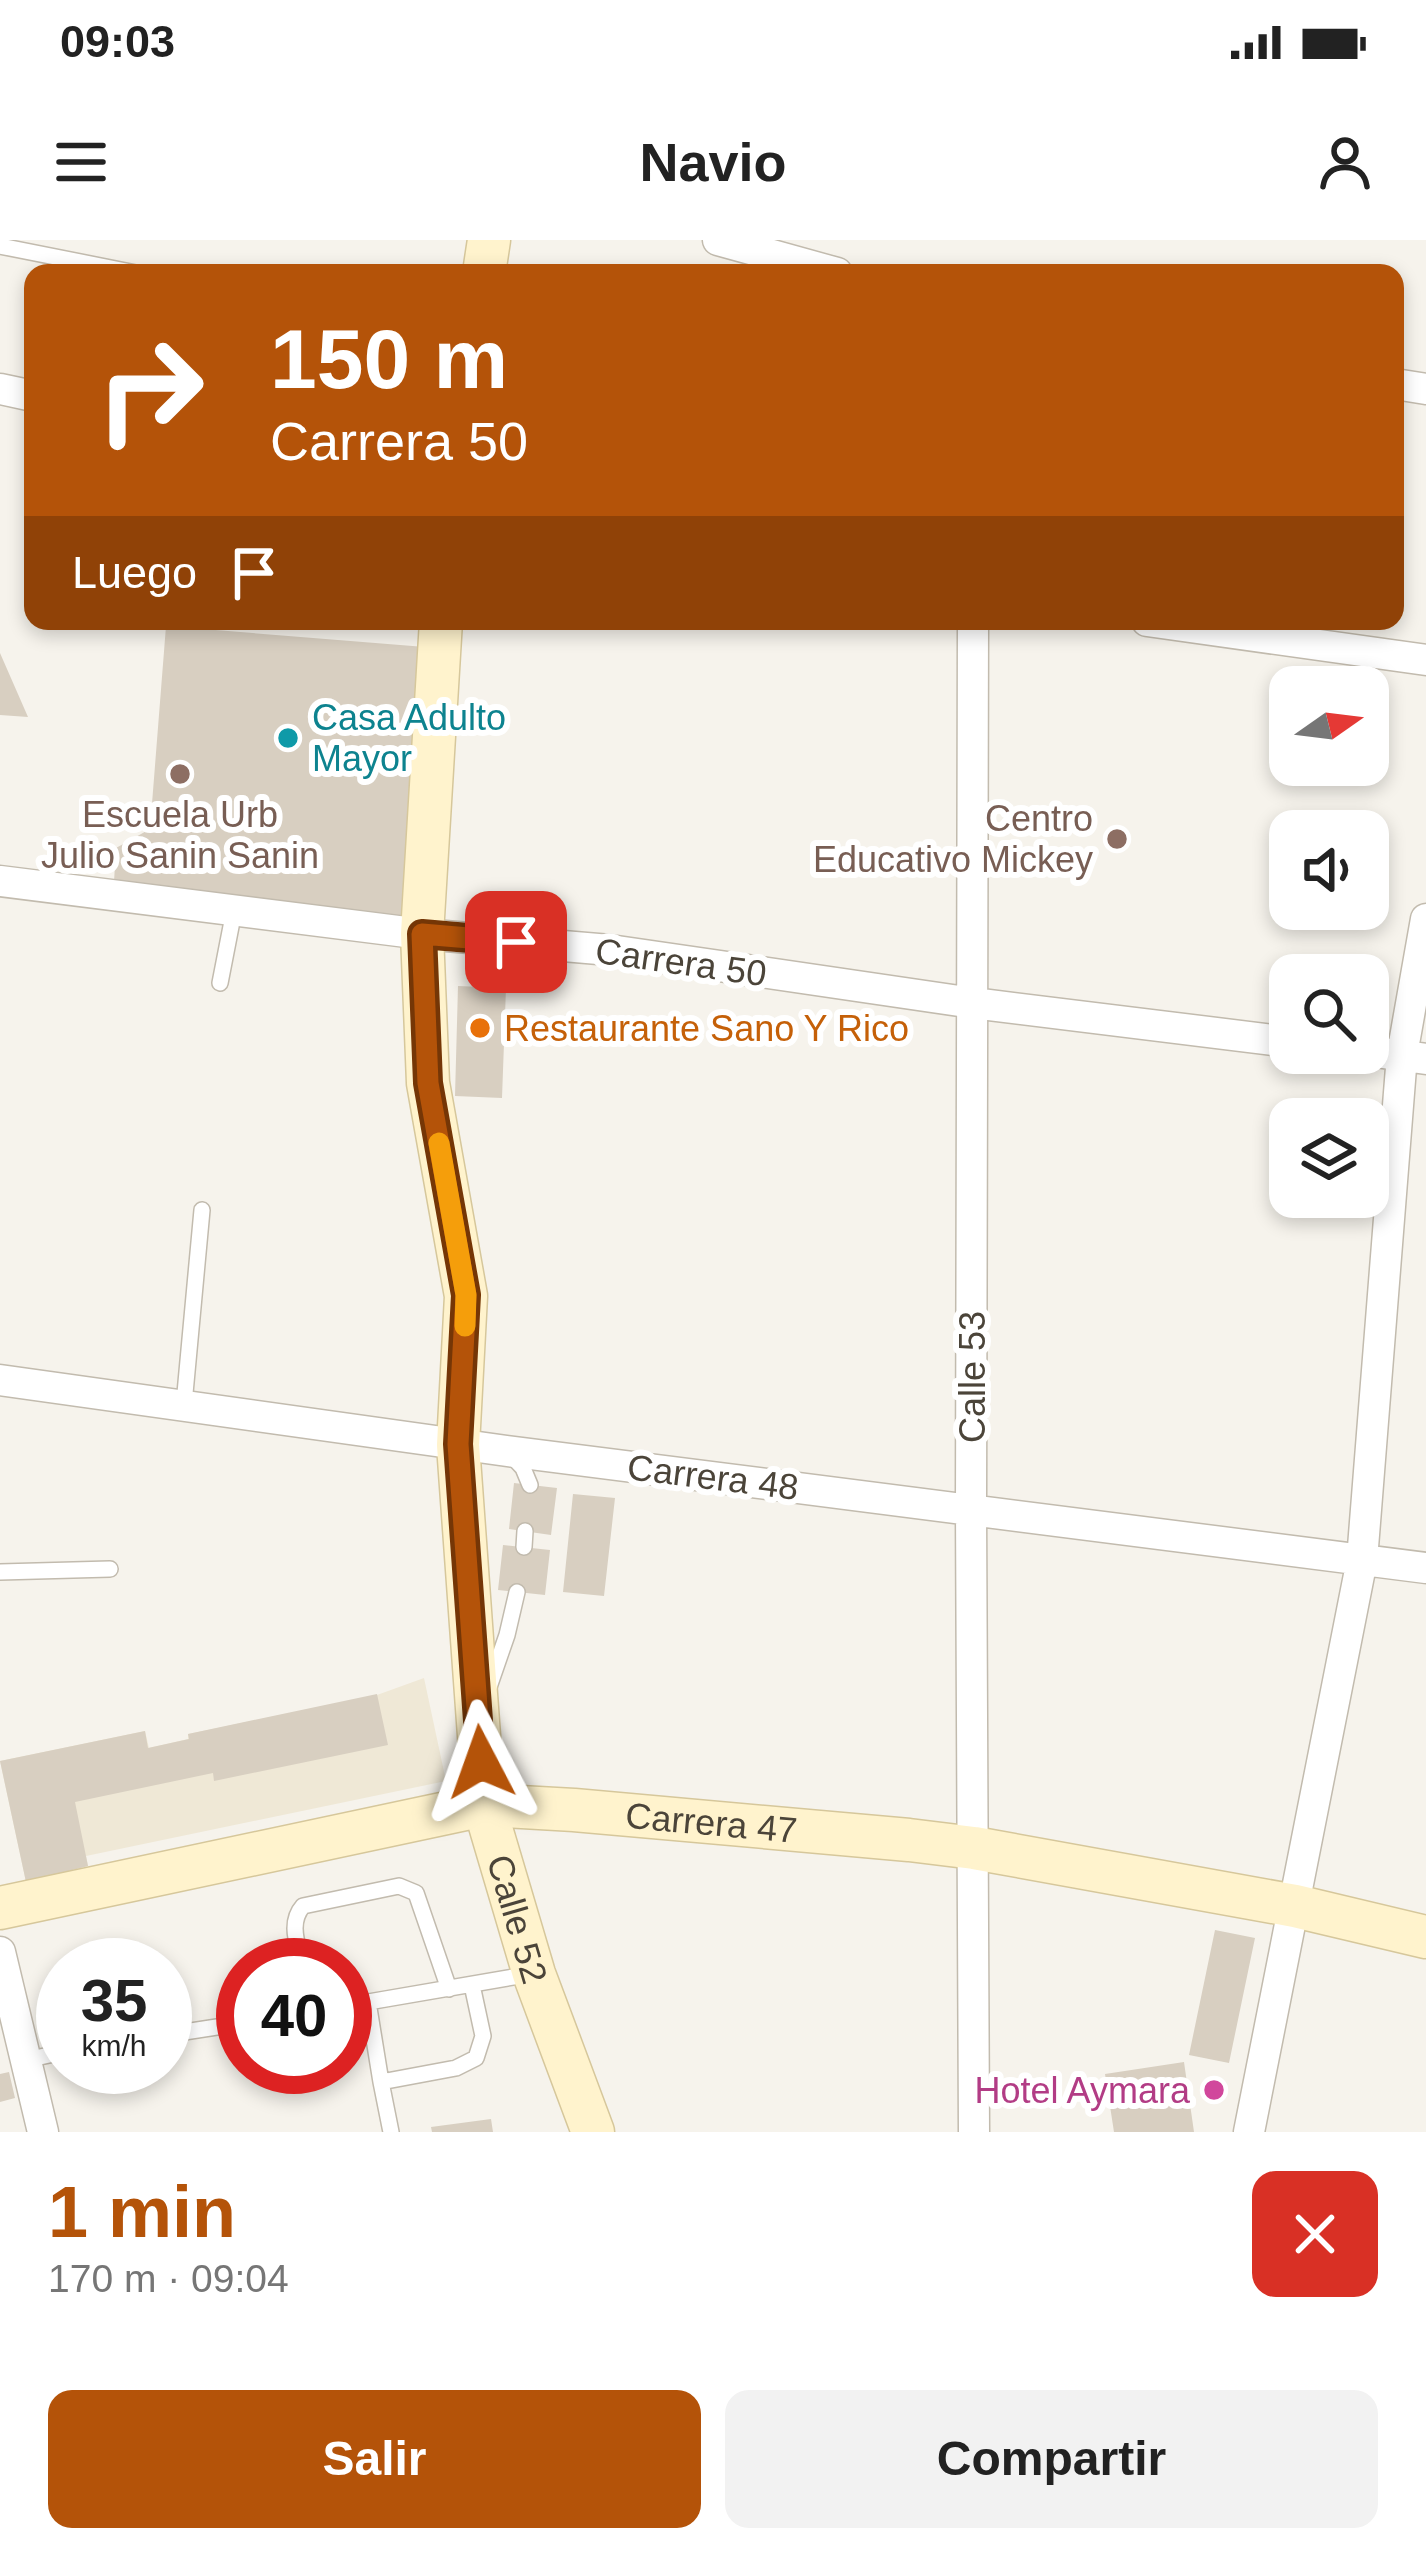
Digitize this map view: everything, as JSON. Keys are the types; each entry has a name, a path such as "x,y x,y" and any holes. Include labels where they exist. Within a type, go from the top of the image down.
{"street":[{"path":"718,240 805,264"},
{"name":"Calle 52","path":"440,630 422,934 428,1083 466,1295 458,1444 484,1805 533,1973 592,2132"},
{"name":"Calle 53","path":"973,630 974,2132"},
{"path":"1212,630 1426,660"},
{"name":"Carrera 50","path":"0,881 422,934 610,950 973,1003 1269,1039"},
{"path":"1249,2132 1362,1560 1426,919"},
{"name":"Carrera 48","path":"0,1380 506,1451 1426,1568"},
{"name":"Carrera 47","path":"0,1908 484,1805 974,1848 1295,1906 1426,1937"},
{"path":"0,1952 43,2132"}],"lane":[{"path":"0,247 89,264"},
{"path":"220,983 235,911"},
{"path":"184,1404 202,1210"},
{"path":"506,1451 523,1468 530,1485"},
{"path":"0,1572 110,1569"},
{"path":"477,1719 517,1592"},
{"path":"297,1938 295,1915 303,1906 399,1886 416,1893 449,1989"},
{"path":"372,2001 533,1973"},
{"path":"381,2082 456,2068 476,2058 483,2036 472,1985"},
{"path":"372,2027 391,2132"},
{"path":"26,2060 36,2058"}],"shaded area":[{"path":"424,1678 446,1781 86,1856 88,1866 26,1882 0,1761 145,1731 149,1748 188,1739 188,1734 377,1695"}],"building":[{"name":"Casa Adulto Mayor","path":"166,630 425,647 404,917 114,882 116,848 150,829"},
{"path":"0,653 28,717 0,715"},
{"path":"458,986 506,988 502,1098 455,1096"},
{"path":"514,1483 557,1488 551,1535 509,1529"},
{"path":"573,1494 615,1498 604,1596 563,1592"},
{"path":"503,1545 550,1550 545,1595 498,1590"},
{"path":"377,1694 388,1745 214,1781 213,1773 75,1802 88,1866 26,1882 0,1761 145,1731 148,1748 189,1739 188,1734"},
{"path":"1215,1930 1255,1938 1229,2063 1189,2055"},
{"path":"1184,2062 1194,2132 1114,2132 1105,2074"},
{"path":"9,2072 15,2098 0,2102 0,2074"},
{"path":"491,2119 493,2132 432,2132 431,2127"}],"slow traffic":[{"path":"439,1143 466,1295 465,1326"}],"place":[{"name":"Casa Adulto Mayor","path":"288,738"},
{"name":"Escuela Urb Julio Sanin Sanin","path":"180,774"},
{"name":"Centro Educativo Mickey","path":"1117,839"},
{"name":"Restaurante Sano Y Rico","path":"480,1028"},
{"name":"Hotel Aymara","path":"1214,2090"}],"route":[{"path":"481,1762 458,1444 466,1295 428,1083 422,934 516,942"}]}
